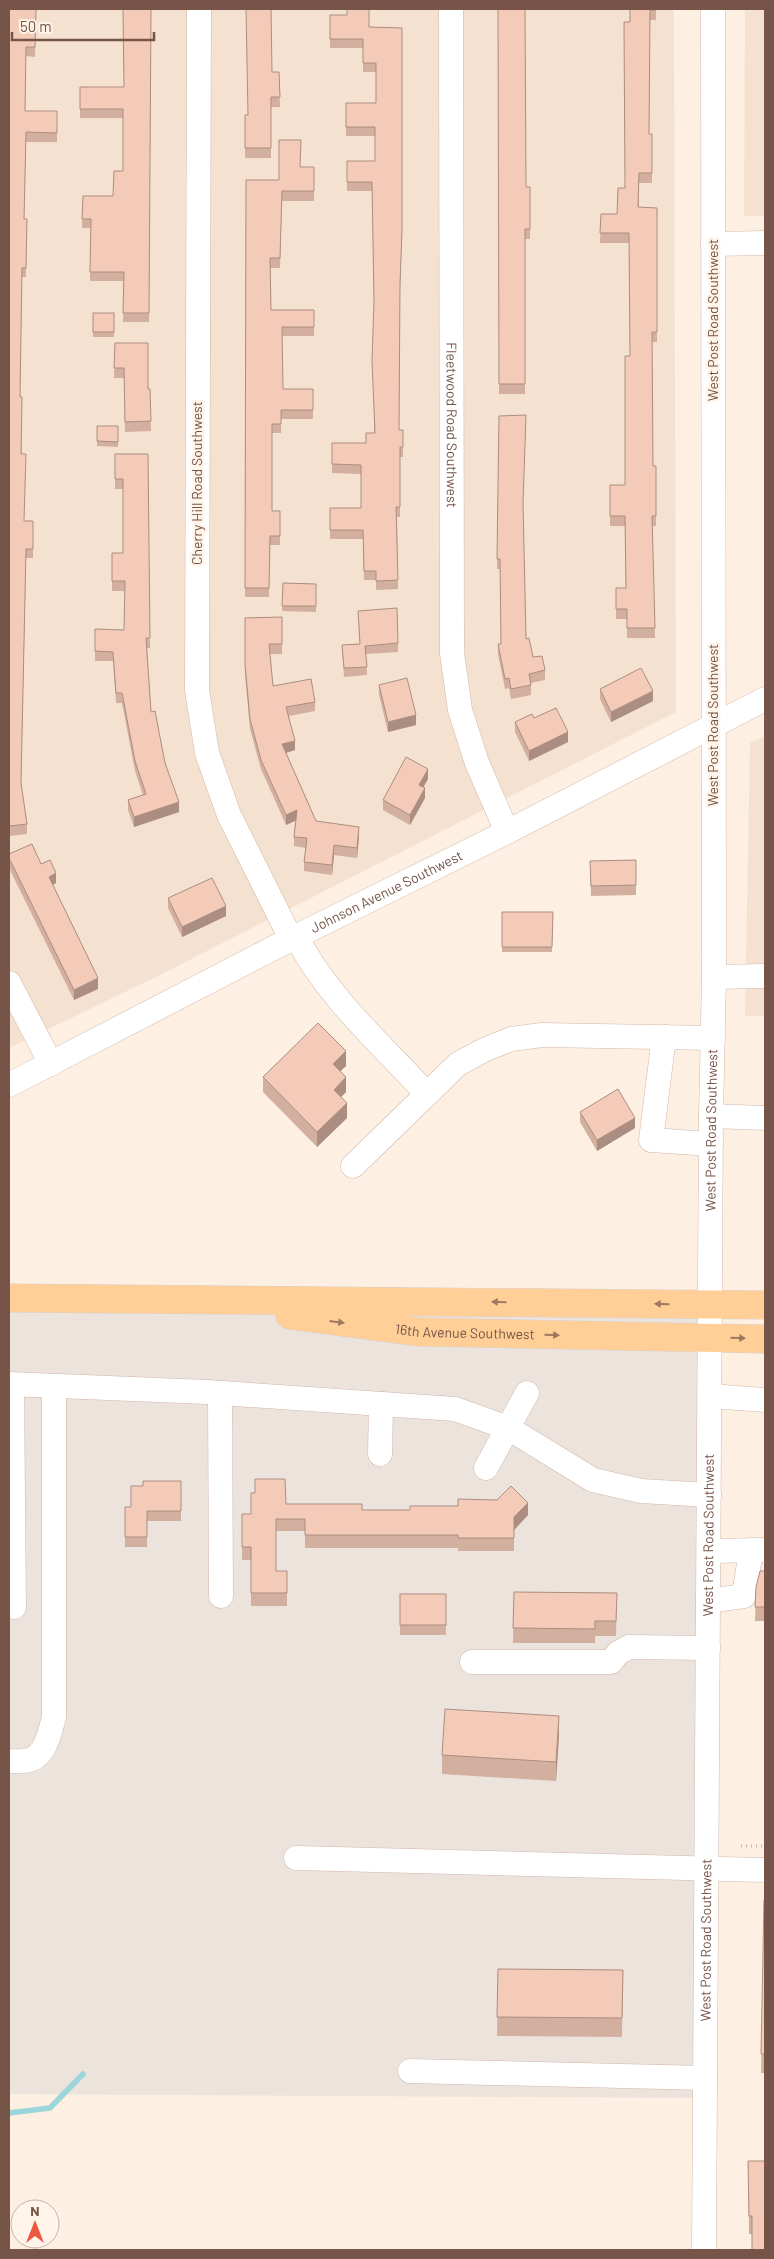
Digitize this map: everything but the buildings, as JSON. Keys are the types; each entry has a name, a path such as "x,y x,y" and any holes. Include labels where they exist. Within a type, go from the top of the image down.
{"main road":[{"name":"16th Avenue Southwest","path":"9,1298 765,1305"},
{"name":"16th Avenue Southwest","path":"168,1300 420,1332 765,1339"}],"street":[{"name":"Cherry Hill Road Southwest","path":"199,9 197,690 207,754 230,815 294,938 310,963 324,984 427,1094"},
{"name":"Fleetwood Road Southwest","path":"451,9 452,653 460,710 477,763 507,832"},
{"name":"West Post Road Southwest","path":"704,2250 711,1116 714,977 712,726 713,9"},
{"path":"713,244 765,243"},
{"name":"Johnson Avenue Southwest","path":"9,1085 765,699"},
{"path":"714,977 765,976"},
{"path":"9,983 51,1064"},
{"path":"353,1166 458,1064 484,1050 511,1039 542,1035 713,1038"},
{"path":"664,1038 651,1140 711,1144"},
{"path":"711,1116 765,1118"},
{"path":"14,1607 10,1385 220,1392 455,1409 508,1428 593,1480 641,1491 709,1495"},
{"path":"9,1761 29,1760 41,1752 50,1736 54,1717 54,1386"},
{"path":"220,1392 221,1596"},
{"path":"486,1468 527,1393"},
{"path":"710,1396 765,1400"},
{"path":"380,1454 381,1404"},
{"path":"708,1601 744,1596 758,1550 709,1551"},
{"path":"472,1662 611,1662 618,1653 629,1647 708,1648"},
{"path":"296,1858 765,1870"},
{"path":"410,2071 705,2078"}],"path":[{"path":"739,1846 765,1846"}],"shaded area":[{"path":"9,9 674,9 676,712 156,977 9,1048"},
{"path":"745,9 765,9 765,216 744,216"},
{"path":"765,736 765,1016 745,1016 750,743"},
{"path":"9,1298 711,1304 705,2098 9,2094"}],"waterway":[{"path":"9,2113 50,2108 83,2074"}]}
